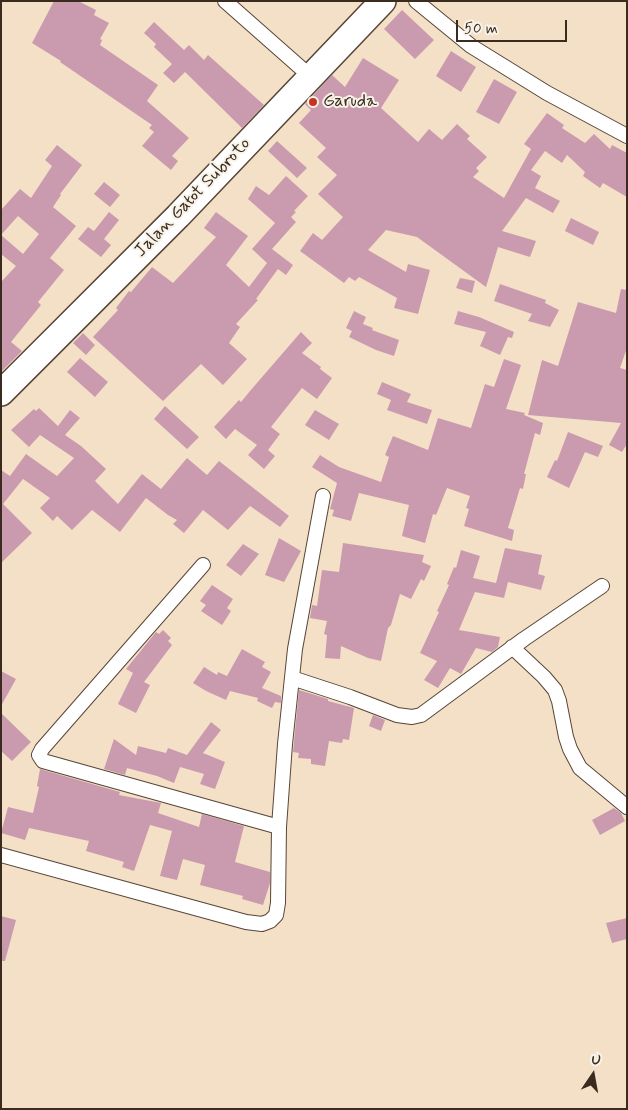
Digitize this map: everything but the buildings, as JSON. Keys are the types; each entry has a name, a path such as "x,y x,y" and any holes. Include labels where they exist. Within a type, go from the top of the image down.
{"highway":[{"name":"Jalan Gatot Subroto","path":"1,393 178,216 382,1"}],"street":[{"path":"225,1 310,76"},
{"path":"416,1 471,46 547,93 627,136"},
{"path":"1,855 246,922 262,924 270,921 276,915 284,744 295,649 323,496"},
{"path":"203,565 42,748 39,755 43,761 279,827"},
{"path":"292,678 397,715 412,717 421,715 512,647 602,586"},
{"path":"512,647 544,677 554,690 559,701 566,737 580,768 627,807"}],"place":[{"name":"Garuda","path":"313,102"}]}
